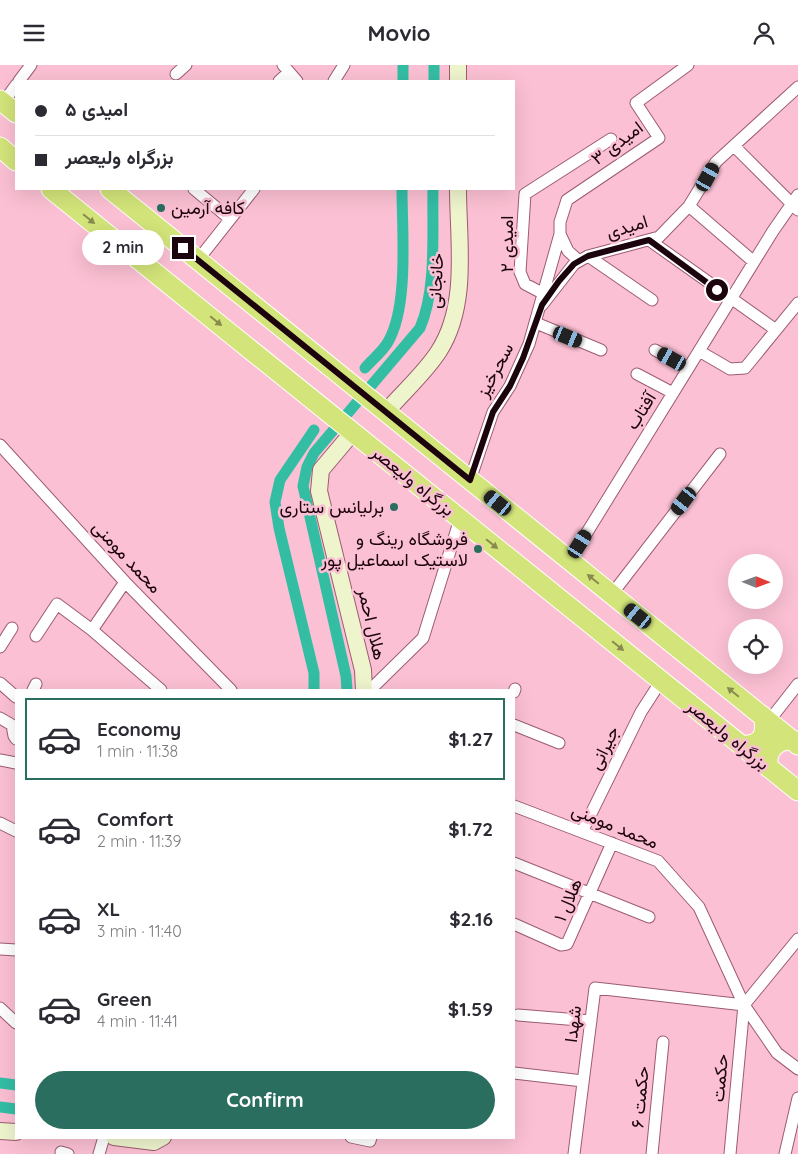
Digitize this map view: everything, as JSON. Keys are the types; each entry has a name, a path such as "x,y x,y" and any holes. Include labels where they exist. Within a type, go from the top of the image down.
{"highway":[{"path":"0,147 15,160"},
{"name":"بزرگراه ولیعصر","path":"52,190 798,791"},
{"name":"بزرگراه ولیعصر","path":"111,190 795,742"},
{"path":"741,745 754,745 764,736 766,719"},
{"path":"769,768 770,752 782,741 795,742"}],"main road":[{"path":"458,65 458,80"},
{"name":"خانجانی","path":"386,412 439,351 454,321 459,285 458,190"},
{"name":"هلال احمر","path":"353,432 321,470 319,491 363,670 364,689"},
{"path":"0,1131 15,1132"},
{"path":"130,1139 154,1142 159,1139"}],"street":[{"path":"20,80 31,65"},
{"path":"176,74 186,65"},
{"path":"335,80 344,65"},
{"name":"امیدی ۳","path":"543,299 560,234 560,222 567,200 659,138 636,103 688,65"},
{"path":"280,80 286,68 296,80"},
{"path":"7,105 15,87"},
{"name":"امیدی","path":"584,259 658,237 689,206 716,162 796,93"},
{"name":"امیدی ۲","path":"543,299 525,284 520,272 525,194 611,139"},
{"path":"734,146 794,207"},
{"path":"195,190 230,219"},
{"path":"198,260 253,190"},
{"name":"آفتاب","path":"570,560 754,263 794,207 798,195"},
{"path":"689,206 754,263"},
{"path":"560,234 568,251 652,300"},
{"path":"649,240 731,300 776,330"},
{"path":"543,299 559,281 584,259"},
{"name":"سحرخیز","path":"470,480 493,412 510,386 536,323 543,299"},
{"path":"699,351 730,369 740,370 744,368 798,303"},
{"path":"536,323 601,350"},
{"path":"655,349 688,368"},
{"path":"637,374 673,393"},
{"name":"محمد مومنی","path":"0,445 125,582 230,689"},
{"path":"612,594 720,454"},
{"path":"371,689 423,638 460,519"},
{"path":"92,630 125,582"},
{"path":"36,636 57,604 92,630 160,689"},
{"path":"0,647 12,629"},
{"name":"جیرانی","path":"582,832 641,713 661,681"},
{"path":"0,683 15,696"},
{"path":"766,719 798,684"},
{"path":"0,718 12,725 15,738"},
{"path":"515,725 559,743"},
{"path":"0,760 15,763"},
{"name":"محمد مومنی","path":"515,806 658,861 699,907 744,1005 777,1053 798,1069"},
{"path":"0,823 15,830"},
{"name":"هلال ۱","path":"515,924 561,945 567,944 612,843"},
{"path":"515,863 649,917"},
{"path":"744,1005 798,939"},
{"path":"0,949 15,950"},
{"name":"شهدا","path":"574,1154 594,988 744,1005"},
{"name":"حکمت","path":"730,1154 744,1005"},
{"path":"0,1008 15,1022"},
{"path":"518,1015 591,1021"},
{"name":"حکمت ۶","path":"652,1154 663,1042"},
{"path":"515,1073 583,1081"},
{"path":"785,1154 798,1098"},
{"path":"100,1154 104,1139"}],"waterway":[{"path":"403,65 403,80"},
{"path":"434,65 434,80"},
{"path":"365,368 388,342 395,327 399,309 403,268 402,190"},
{"path":"347,689 346,676 303,486 307,467 314,453 420,328 429,296 433,260 433,190"},
{"path":"314,430 280,480 275,502 279,528 314,673 314,689"},
{"path":"0,1083 15,1085"},
{"path":"0,1107 15,1109"}],"place":[{"name":"کافه آرمین","path":"161,208"},
{"name":"برلیانس ستاری","path":"394,507"},
{"name":"فروشگاه رینگ و لاستیک اسماعیل پور","path":"478,549"}],"route":[{"path":"183,248 470,480 493,412 510,386 523,358 542,305 574,264 588,256 649,240 717,290"}]}
